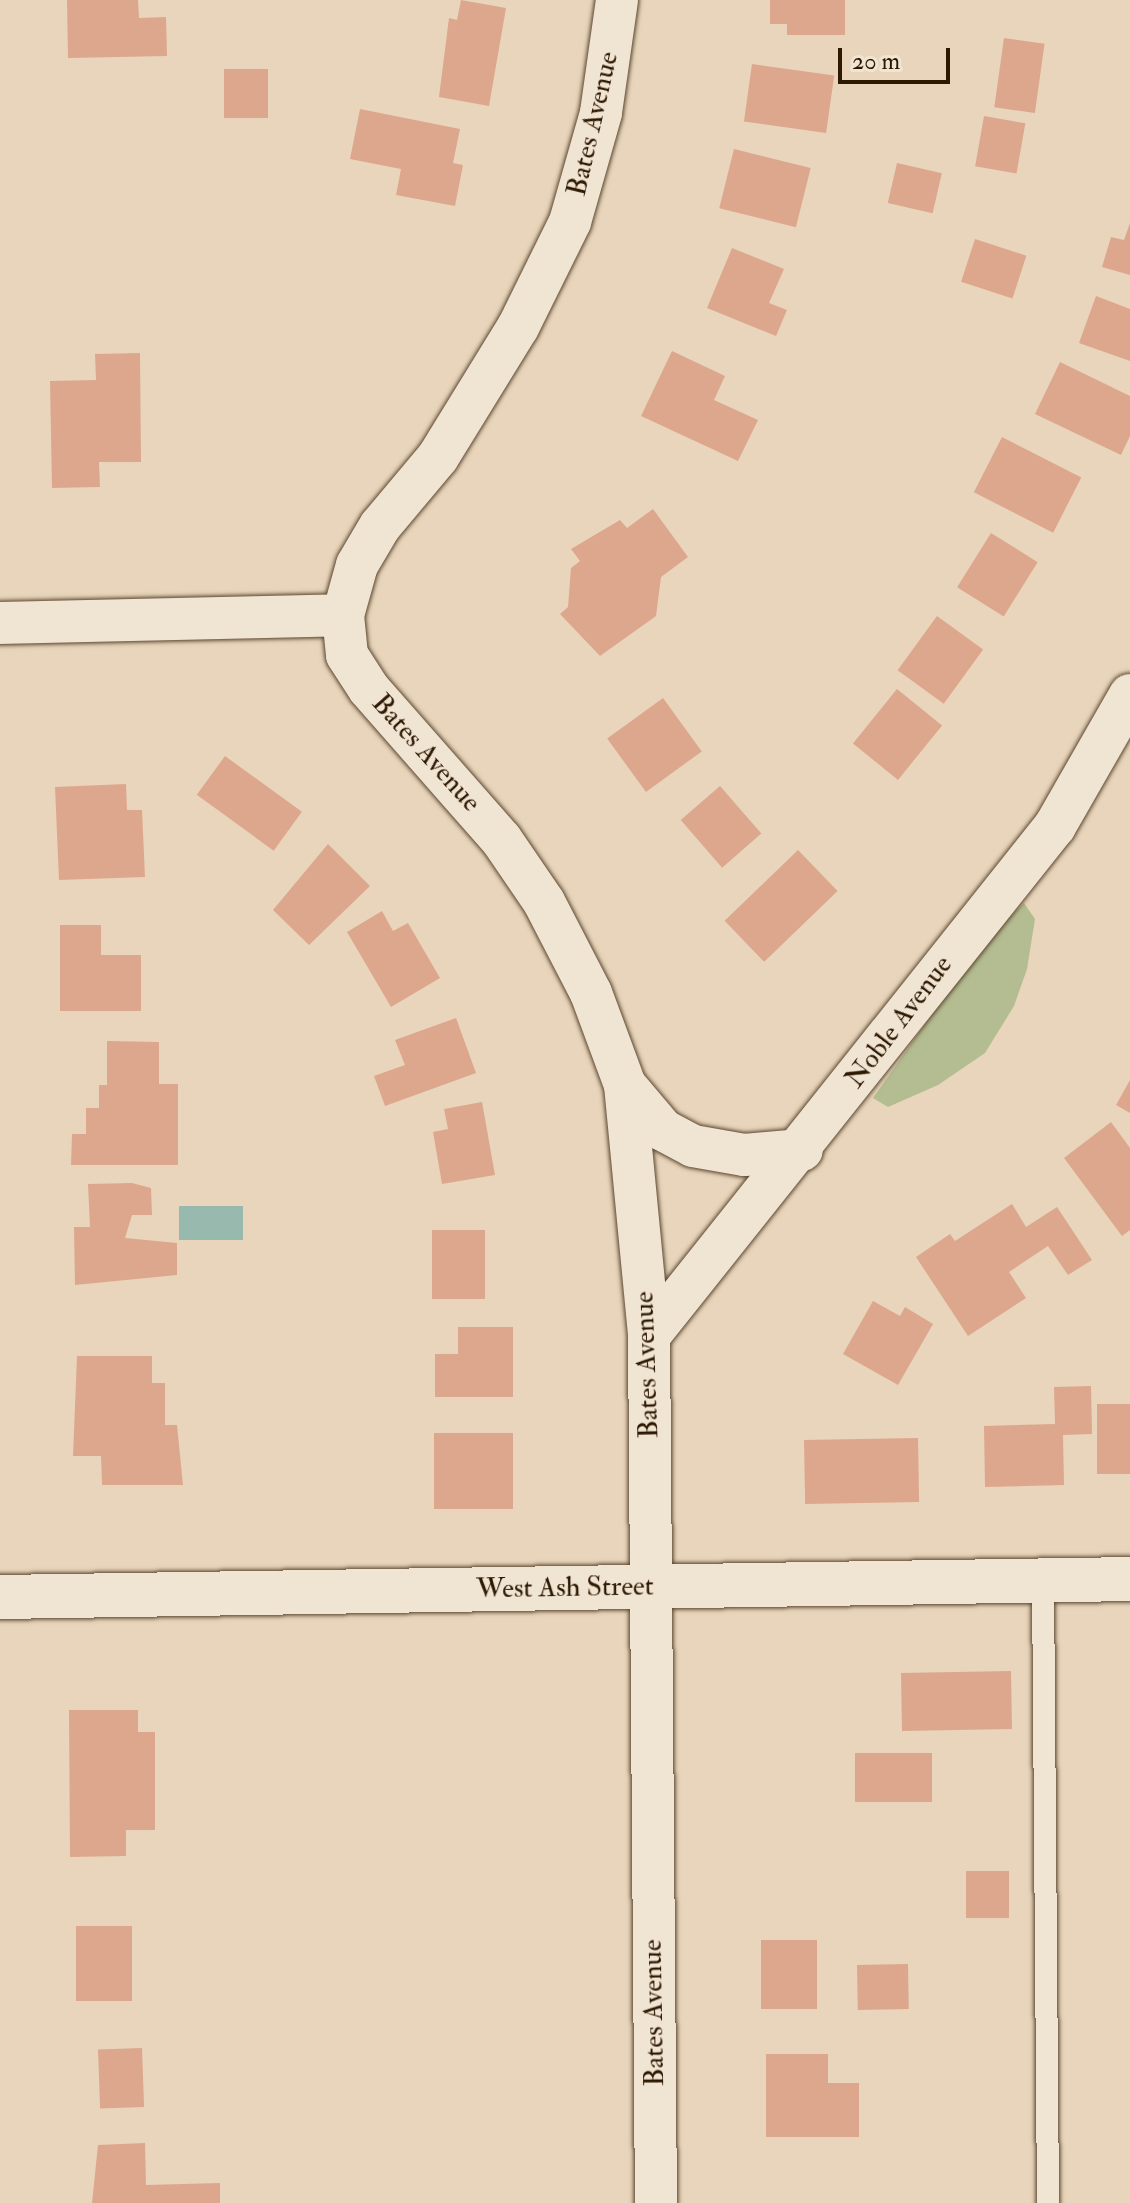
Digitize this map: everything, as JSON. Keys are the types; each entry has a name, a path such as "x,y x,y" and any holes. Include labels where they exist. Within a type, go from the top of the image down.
{"street":[{"name":"Bates Avenue","path":"617,0 601,113 570,222 518,327 446,444 357,565 343,615 347,655 369,689 501,839 544,902 591,993 625,1085 649,1336 656,2203"},
{"path":"0,623 343,615"},
{"name":"Noble Avenue","path":"649,1336 802,1150 1055,826 1130,695"},
{"path":"625,1085 663,1130 693,1146 744,1155 802,1150"},
{"name":"West Ash Street","path":"0,1597 1130,1579"}],"lane":[{"path":"1043,1580 1048,2203"}],"green space":[{"path":"1024,903 1035,919 1027,969 1014,1006 985,1053 938,1085 888,1107 873,1098 983,942"}],"water":[{"path":"179,1206 243,1206 243,1240 179,1240"}],"building":[{"path":"67,0 138,0 139,18 166,17 167,56 68,58"},
{"path":"461,0 506,8 489,106 439,97 449,18 457,20"},
{"path":"770,0 845,0 845,35 787,35 787,24 770,24"},
{"path":"1004,38 1045,44 1035,113 994,107"},
{"path":"752,64 834,76 826,133 744,121"},
{"path":"224,69 268,69 268,118 224,118"},
{"path":"360,109 460,129 453,163 463,165 455,206 396,195 401,169 350,159"},
{"path":"984,116 1025,123 1017,174 975,166"},
{"path":"734,149 811,168 796,227 719,208"},
{"path":"897,163 942,173 933,213 888,203"},
{"path":"1130,223 1130,275 1102,267 1111,237 1124,240"},
{"path":"975,239 1026,256 1012,298 961,282"},
{"path":"732,248 784,269 769,303 787,310 776,336 707,308"},
{"path":"1096,296 1130,309 1130,361 1079,343"},
{"path":"672,351 725,376 714,400 758,420 738,461 641,416"},
{"path":"140,353 141,462 99,462 100,487 52,488 50,381 96,380 95,354"},
{"path":"1060,362 1130,396 1130,436 1121,455 1035,414"},
{"path":"1002,437 1081,477 1053,533 974,492"},
{"path":"653,509 688,557 661,577 656,616 600,656 560,614 568,607 571,568 580,561 571,549 620,520 627,528"},
{"path":"991,533 1038,562 1004,616 957,587"},
{"path":"937,616 983,650 944,704 898,670"},
{"path":"897,689 942,726 898,780 853,743"},
{"path":"663,698 702,751 646,792 607,739"},
{"path":"225,756 302,812 274,851 197,795"},
{"path":"126,784 127,810 142,810 145,877 59,880 55,787"},
{"path":"720,786 761,834 722,868 681,820"},
{"path":"328,844 370,886 309,945 273,910"},
{"path":"798,850 838,891 764,962 725,921"},
{"path":"382,911 393,931 408,923 440,978 391,1007 347,932"},
{"path":"60,925 101,925 101,955 141,955 141,1011 60,1011"},
{"path":"456,1018 476,1073 385,1106 374,1076 405,1065 395,1040"},
{"path":"107,1041 159,1042 159,1084 178,1084 178,1165 71,1165 72,1134 86,1134 86,1108 99,1108 99,1085 107,1085"},
{"path":"1130,1080 1130,1113 1116,1105"},
{"path":"482,1102 495,1175 442,1184 433,1132 448,1129 444,1109"},
{"path":"1111,1122 1130,1148 1130,1230 1122,1236 1064,1158"},
{"path":"132,1183 151,1188 152,1215 132,1215 125,1238 177,1243 177,1275 75,1285 74,1227 90,1227 88,1184"},
{"path":"1012,1204 1026,1227 1057,1207 1092,1260 1068,1275 1048,1246 1009,1272 1026,1298 968,1336 916,1257 950,1234 955,1241"},
{"path":"432,1230 485,1230 485,1299 432,1299"},
{"path":"873,1301 900,1316 905,1307 933,1324 898,1385 843,1354"},
{"path":"458,1327 513,1327 513,1397 435,1397 435,1354 458,1354"},
{"path":"77,1356 152,1356 152,1383 165,1383 165,1425 177,1425 183,1485 102,1485 101,1456 73,1456"},
{"path":"1091,1386 1092,1434 1063,1435 1064,1485 985,1487 984,1426 1055,1424 1054,1387"},
{"path":"1097,1404 1130,1404 1130,1474 1097,1474"},
{"path":"434,1433 513,1433 513,1509 434,1509"},
{"path":"918,1438 919,1502 805,1504 804,1440"},
{"path":"1011,1671 1012,1729 902,1731 901,1673"},
{"path":"69,1710 138,1710 138,1732 155,1732 155,1830 126,1830 126,1856 70,1857"},
{"path":"855,1753 932,1753 932,1802 855,1802"},
{"path":"966,1871 1009,1871 1009,1918 966,1918"},
{"path":"76,1926 132,1926 132,2001 76,2001"},
{"path":"761,1940 817,1940 817,2009 761,2009"},
{"path":"908,1964 909,2009 858,2010 857,1965"},
{"path":"142,2048 144,2107 100,2108 98,2050"},
{"path":"766,2054 828,2054 828,2083 859,2083 859,2137 766,2137"},
{"path":"145,2143 146,2185 220,2183 220,2203 92,2203 98,2145"}]}
